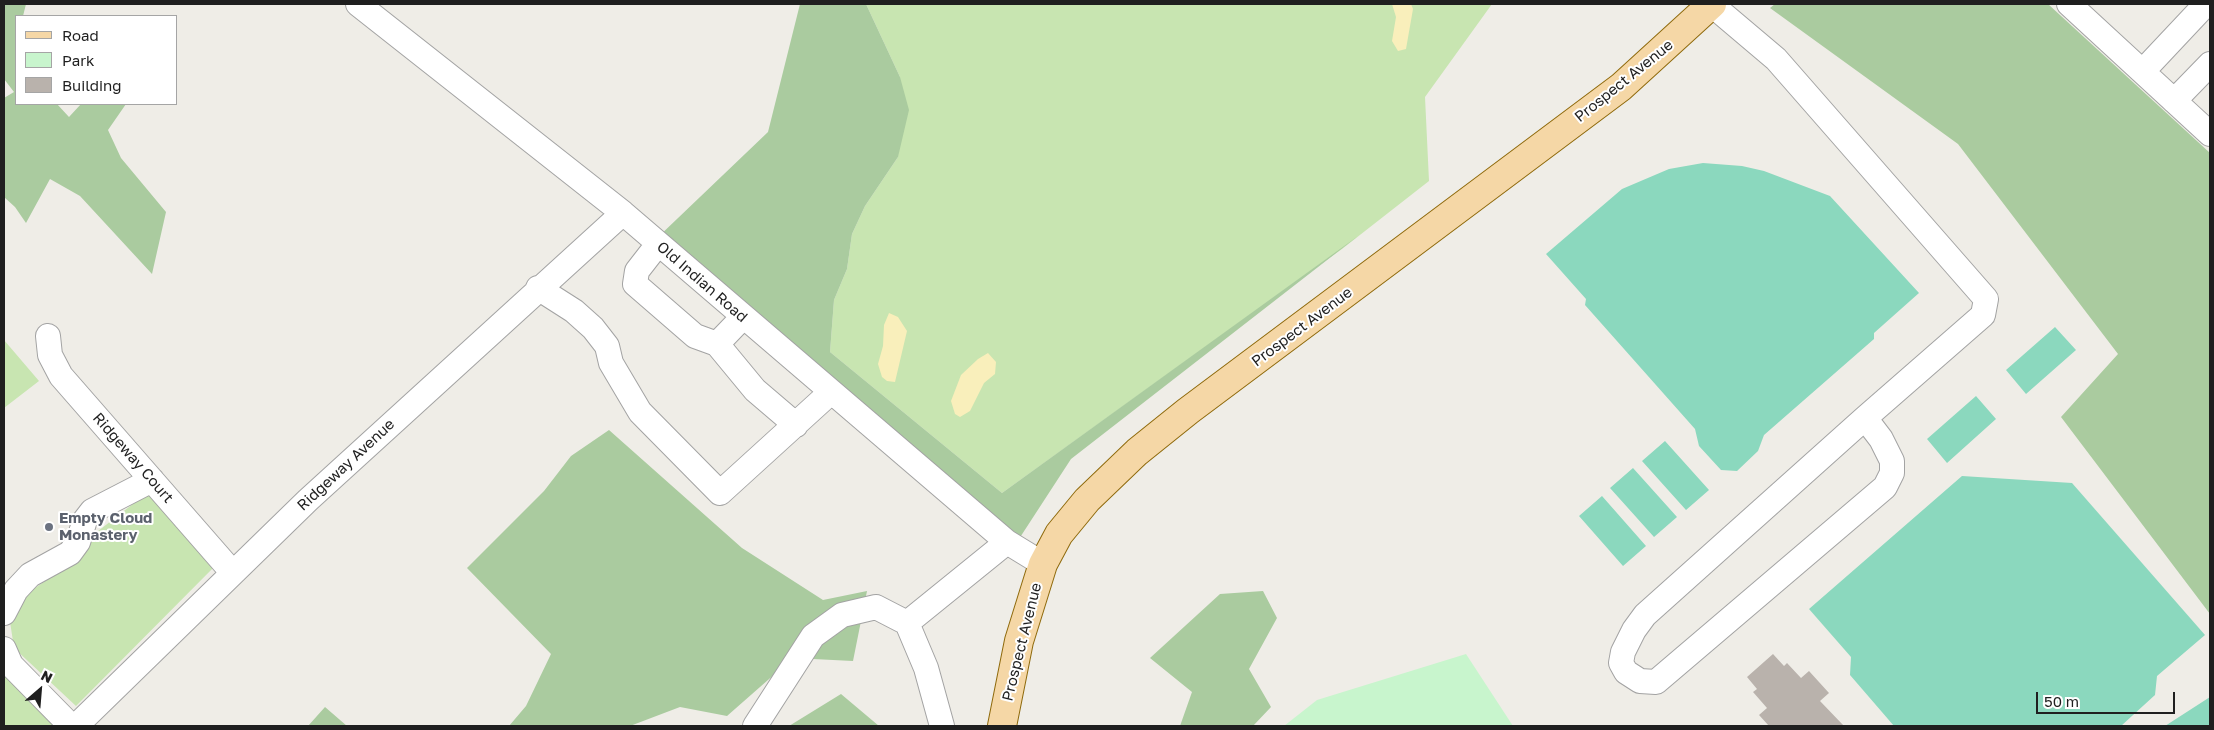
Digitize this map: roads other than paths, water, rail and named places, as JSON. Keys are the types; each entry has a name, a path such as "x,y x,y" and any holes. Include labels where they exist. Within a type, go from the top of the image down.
{"main road":[{"name":"Prospect Avenue","path":"1002,726 1019,641 1043,564 1069,520 1087,500 1137,452 1188,411 1621,87 1712,4"}],"street":[{"name":"Old Indian Road","path":"358,4 623,213 1006,542 1043,564"},
{"path":"1712,4 1776,60 1986,299 1983,315 1865,418 1645,614 1627,642 1622,663 1626,672 1633,678 1649,683 1656,682 1885,487 1892,473 1892,461 1881,439 1865,418"},
{"path":"2069,4 2210,134"},
{"path":"2142,71 2206,4"},
{"path":"2174,101 2210,64"},
{"name":"Ridgeway Avenue","path":"76,726 308,500 538,288 623,213"},
{"path":"658,244 637,271 635,284 695,336 717,344 755,390 796,425"},
{"path":"538,288 574,311 593,328 607,346 612,363 640,412 720,492 831,392"},
{"path":"717,344 743,317"},
{"name":"Ridgeway Court","path":"48,336 50,354 61,376 233,572"},
{"path":"4,613 16,590 30,576 70,552 78,542 85,520 92,511 152,480"},
{"path":"907,624 1006,542"},
{"path":"756,726 813,636 842,614 876,607 907,624 926,668 942,726"},
{"path":"4,649 11,665 71,726"}],"place":[{"name":"Empty Cloud Monastery","path":"49,527"}]}
